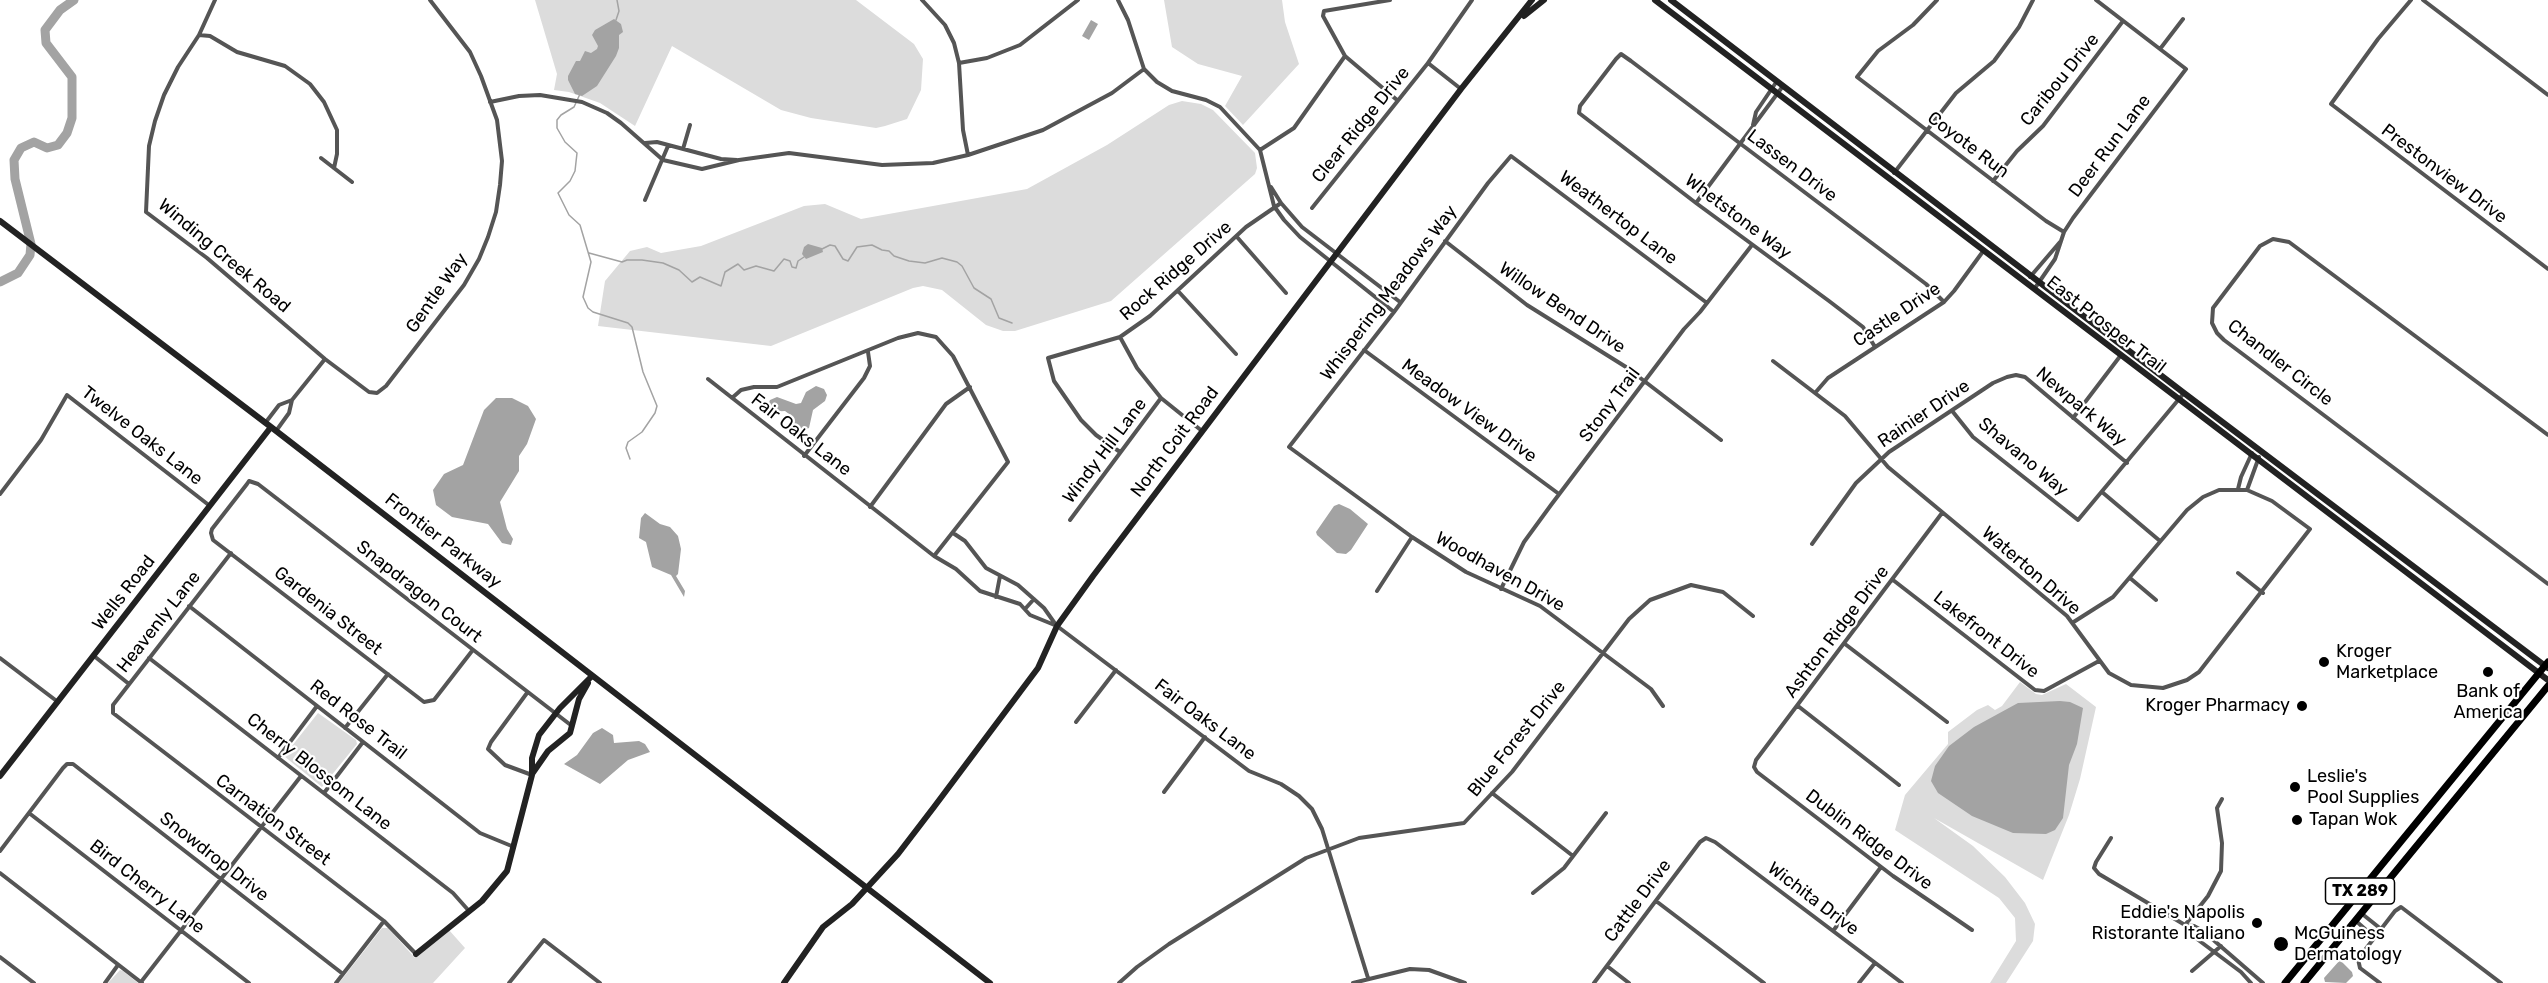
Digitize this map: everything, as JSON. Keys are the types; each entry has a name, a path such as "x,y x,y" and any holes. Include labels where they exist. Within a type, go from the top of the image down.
{"main road":[{"name":"TX 289","path":"2285,983 2547,665"},
{"name":"TX 289","path":"2304,983 2548,686"},
{"path":"2411,830 2422,839"}],"street":[{"name":"Winding Creek Road","path":"215,0 199,36 178,66 155,121 149,146 146,212 207,258 326,359 369,392 377,393"},
{"name":"Gentle Way","path":"377,393 386,386 464,285 479,259 496,212 500,185 500,140 497,120 470,52 430,0"},
{"path":"921,0 945,25 954,43 959,63 963,130 968,155"},
{"path":"959,63 987,58 1020,45 1078,0"},
{"path":"1118,0 1128,20 1144,69 1157,82 1172,91 1206,100 1220,107 1260,150 1274,206 1300,237 1394,312"},
{"path":"1390,0 1324,10 1323,16 1345,57 1397,100"},
{"path":"1428,63 1473,0"},
{"name":"North Coit Road","path":"784,983 823,927 852,904 898,854 1038,668 1057,626 1461,88 1532,0"},
{"name":"North Coit Road","path":"1518,20 1544,0"},
{"name":"East Prosper Trail","path":"1655,0 2548,680"},
{"name":"East Prosper Trail","path":"1671,0 2255,447 2547,665"},
{"name":"Coyote Run","path":"1937,0 1912,25 1878,51 1857,78 2064,232"},
{"path":"1889,179 1956,93 1994,61 2019,27 2033,0"},
{"path":"2096,0 2160,49 2183,19"},
{"name":"Prestonview Drive","path":"2411,0 2375,42 2331,104 2548,269"},
{"path":"2422,0 2548,93"},
{"name":"Caribou Drive","path":"1993,181 2017,151 2043,126 2123,21"},
{"path":"199,36 210,36 237,52 285,66 310,84 324,102 337,130 337,154 334,168"},
{"name":"Deer Run Lane","path":"2035,288 2055,260 2064,232 2084,202 2186,69 2160,49"},
{"name":"Lassen Drive","path":"1579,113 1580,106 1621,54 1926,284 1944,302"},
{"path":"1260,150 1294,128 1345,57"},
{"name":"Clear Ridge Drive","path":"1312,207 1428,63 1461,88"},
{"path":"490,102 519,96 540,95 582,102 607,113 663,160 702,169 739,160 789,153 882,165 933,163 968,155 1043,130 1112,93 1144,69"},
{"path":"1752,126 1756,112 1777,81"},
{"path":"1696,203 1784,86"},
{"name":"Whetstone Way","path":"1579,113 1863,327 1875,347"},
{"path":"683,149 690,125"},
{"path":"644,143 657,142 721,159 739,160"},
{"path":"645,200 668,145"},
{"name":"Whispering Meadows Way","path":"1289,447 1394,312 1488,183 1512,156"},
{"name":"Weathertop Lane","path":"1512,156 1707,303"},
{"path":"321,158 352,182"},
{"path":"1268,181 1281,203 1302,227 1400,302"},
{"name":"Rock Ridge Drive","path":"1120,452 1096,435 1081,420 1054,381 1048,358 1120,338 1150,316 1237,237 1274,206 1281,203"},
{"name":"Frontier Parkway","path":"0,221 271,426 990,983"},
{"path":"1237,237 1286,294"},
{"name":"Chandler Circle","path":"2548,435 2289,242 2272,239 2260,246 2213,308 2212,323 2224,340 2548,584"},
{"name":"Willow Bend Drive","path":"1445,241 1527,305 1601,350 1721,440"},
{"name":"Deer Run Lane","path":"2026,282 2061,242"},
{"name":"Stony Trail","path":"1502,589 1524,542 1684,329 1752,245"},
{"name":"Castle Drive","path":"1815,393 1828,378 1944,302 1984,250"},
{"path":"1178,291 1236,354"},
{"path":"732,398 741,390 754,387 777,387 898,338 918,333 936,337 953,356 1008,462 934,556"},
{"path":"1120,338 1137,368 1161,398 1202,431"},
{"name":"Meadow View Drive","path":"1364,350 1559,494"},
{"path":"804,456 864,378 870,366 868,352"},
{"path":"2073,418 2121,355"},
{"path":"271,426 289,413 292,400 326,359"},
{"name":"Waterton Drive","path":"1773,361 1851,422 1880,460 2067,616 2109,673 2131,685 2163,688 2187,680 2199,672 2263,593 2310,529 2272,501 2247,490"},
{"name":"Newpark Way","path":"2016,375 2025,377 2127,463"},
{"name":"Rainier Drive","path":"1812,544 1856,483 1880,460 1907,439 1953,412 1993,383 2016,375"},
{"name":"Fair Oaks Lane","path":"708,379 870,507 934,556 956,569 980,591 1020,604 1037,619 1057,626 1249,771 1281,784 1299,796 1317,817 1368,978"},
{"path":"870,507 946,404 970,387"},
{"path":"2160,542 2102,492 2184,393"},
{"name":"Twelve Oaks Lane","path":"0,494 41,440 67,395 211,506"},
{"name":"Windy Hill Lane","path":"1070,520 1161,398"},
{"path":"271,426 279,405 292,400"},
{"name":"Shavano Way","path":"1953,412 1973,436 2078,520 2102,492"},
{"name":"Wells Road","path":"0,776 271,426"},
{"name":"Woodhaven Drive","path":"1289,447 1412,537 1466,572 1540,606 1651,689 1663,706"},
{"path":"2238,489 2255,447"},
{"path":"2072,623 2113,597 2203,496 2219,490 2247,490 2262,452"},
{"name":"Snapdragon Court","path":"211,536 212,529 249,482 258,484 572,726"},
{"name":"Ashton Ridge Drive","path":"1754,767 1942,513"},
{"name":"Fair Oaks Lane","path":"953,533 965,541 986,568 1018,585 1034,599 1057,626"},
{"name":"Gardenia Street","path":"211,536 424,702 431,703 472,651"},
{"path":"1377,591 1412,537"},
{"name":"Heavenly Lane","path":"112,710 113,705 231,553"},
{"path":"2238,573 2263,593"},
{"path":"996,597 1000,576"},
{"path":"2130,579 2156,600"},
{"name":"Lakefront Drive","path":"1893,580 2035,690 2044,691 2099,661"},
{"path":"2431,592 2437,584"},
{"name":"Blue Forest Drive","path":"1119,983 1137,966 1169,944 1296,863 1359,838 1464,823 1512,772 1629,619 1650,600 1691,585 1723,592 1753,616"},
{"path":"1025,609 1034,599"},
{"name":"Red Rose Trail","path":"189,606 486,837 514,847"},
{"path":"1845,644 1947,722"},
{"path":"94,656 129,684"},
{"path":"0,658 58,702"},
{"name":"Cherry Blossom Lane","path":"149,658 453,893 469,911"},
{"path":"1076,722 1116,670"},
{"path":"345,728 388,674"},
{"path":"416,954 469,911 498,884 507,871 532,775 532,758 539,735 592,676"},
{"path":"532,775 548,751 570,733 579,699 592,676"},
{"path":"527,693 491,742 488,750 505,765 532,775"},
{"path":"278,758 317,706"},
{"path":"1797,706 1899,785"},
{"name":"Carnation Street","path":"112,710 121,720 384,921 416,954"},
{"path":"1164,792 1205,737"},
{"path":"324,793 363,742"},
{"name":"Snowdrop Drive","path":"29,813 67,764 73,764 343,974"},
{"name":"Dublin Ridge Drive","path":"1754,767 1756,772 1881,867 1972,930"},
{"path":"0,873 141,982 301,776"},
{"path":"1492,793 1573,856"},
{"path":"2185,925 2208,896 2221,871 2223,843 2217,808 2222,799"},
{"path":"0,851 29,813"},
{"name":"Bird Cherry Lane","path":"29,813 249,983"},
{"path":"1533,893 1564,868 1606,813"},
{"name":"Cattle Drive","path":"1593,983 1706,838"},
{"name":"Wichita Drive","path":"1706,838 1715,842 1902,983"},
{"path":"2111,838 2094,868 2099,874 2185,925 2194,926 2222,946 2263,983"},
{"path":"1833,931 1881,867"},
{"path":"1656,901 1764,983"},
{"path":"2380,983 2360,968 2357,962 2374,937 2401,907 2408,909 2501,983"},
{"path":"2361,913 2381,929"},
{"path":"336,983 384,921"},
{"path":"2355,921 2374,937"},
{"path":"2185,925 2189,933 2216,952 2251,983"},
{"path":"509,983 544,940 600,983"},
{"path":"2192,971 2222,946"},
{"path":"0,957 34,983"},
{"path":"1859,983 1875,963"},
{"path":"105,983 118,965"},
{"path":"1607,966 1629,983"},
{"path":"1353,983 1410,969 1430,970 1465,983"}],"shaded area":[{"path":"535,0 856,0 914,44 923,59 921,90 907,119 885,126 876,128 811,118 781,110 672,46 635,126 600,103 569,92 554,90 557,74"},
{"path":"1164,0 1282,0 1285,22 1299,64 1243,125 1225,106 1242,76 1198,64 1172,47"},
{"path":"614,19 621,24 623,32 619,35 619,48 616,56 597,86 582,96 575,94 568,76 576,61 580,61 585,51 591,53 597,49 598,46 592,35 595,30"},
{"path":"1091,20 1098,24 1089,40 1082,36"},
{"path":"1182,101 1201,104 1213,110 1255,153 1257,168 1255,174 1111,301 1015,331 1003,331 986,325 942,290 923,286 913,288 771,346 598,326 605,281 630,251 647,247 661,253 701,246 804,206 825,204 861,219 1027,189 1107,145 1169,105"},
{"path":"808,244 822,248 823,252 806,259 802,254 804,247"},
{"path":"816,386 824,389 827,395 825,401 813,410 809,428 796,430 792,426 789,414 785,411 769,412 767,407 770,400 777,397 796,404 801,403 806,392"},
{"path":"496,398 512,398 528,406 536,419 527,444 519,456 519,471 500,502 507,529 513,539 511,545 502,543 488,524 452,517 436,505 433,490 444,474 463,465 484,410"},
{"path":"1339,504 1350,509 1368,524 1346,554 1337,553 1316,532 1334,506"},
{"path":"645,513 660,524 670,527 678,536 681,549 676,576 685,591 684,597 671,575 652,567 646,542 639,538 641,518"},
{"path":"2020,682 2036,694 2042,695 2066,684 2096,707 2080,779 2069,815 2043,880 1934,818 1973,846 2005,877 2025,903 2035,924 2033,941 2006,983 1990,983 2016,941 2015,918 1999,898 1895,830 1905,795 1948,744 1948,732 1977,710 1988,705 1995,710 2002,706"},
{"path":"2070,702 2083,708 2077,744 2069,765 2063,818 2055,830 2046,834 2013,833 1972,816 1938,793 1931,781 1935,766 1949,746 1974,727 2018,703"},
{"path":"318,713 356,740 357,744 322,787 284,756"},
{"path":"602,728 613,735 614,743 639,741 645,744 650,752 628,760 600,784 564,764 577,755 593,733"},
{"path":"382,928 388,928 415,958 449,930 465,948 433,983 339,983"},
{"path":"2340,960 2353,976 2346,983 2325,982 2324,978"},
{"path":"120,970 123,971 138,983 108,983"}],"waterway":[{"path":"0,282 18,273 30,255 31,244 15,179 14,160 21,148 34,142 47,148 58,145 67,133 72,118 72,77 46,43 45,30 60,10 74,0"},
{"path":"616,20 619,11 617,0"},
{"path":"580,94 574,107 557,120 557,128 565,142 577,153 575,171 570,181 558,193 569,215 580,225 591,262 583,297 588,308 593,312 628,323 632,327 643,372 657,406 642,432 628,442 626,448 630,459"},
{"path":"822,249 830,245 835,246 843,259 848,261 857,247 872,245 909,261 925,263 942,258 957,262 962,266 974,288 991,299 999,318 1012,323"},
{"path":"589,253 622,262 642,260 663,263 679,270 692,282 700,277 721,286 725,272 738,264 744,270 756,266 774,271 784,259 790,261 792,267 796,268 798,261 804,257"}],"place":[{"name":"Kroger Marketplace","path":"2324,662"},
{"name":"Bank of America","path":"2488,672"},
{"name":"Kroger Pharmacy","path":"2302,706"},
{"name":"Leslie's Pool Supplies","path":"2295,787"},
{"name":"Tapan Wok","path":"2297,820"},
{"name":"Eddie's Napolis Ristorante Italiano","path":"2257,923"},
{"name":"McGuiness Dermatology","path":"2281,944"}]}
